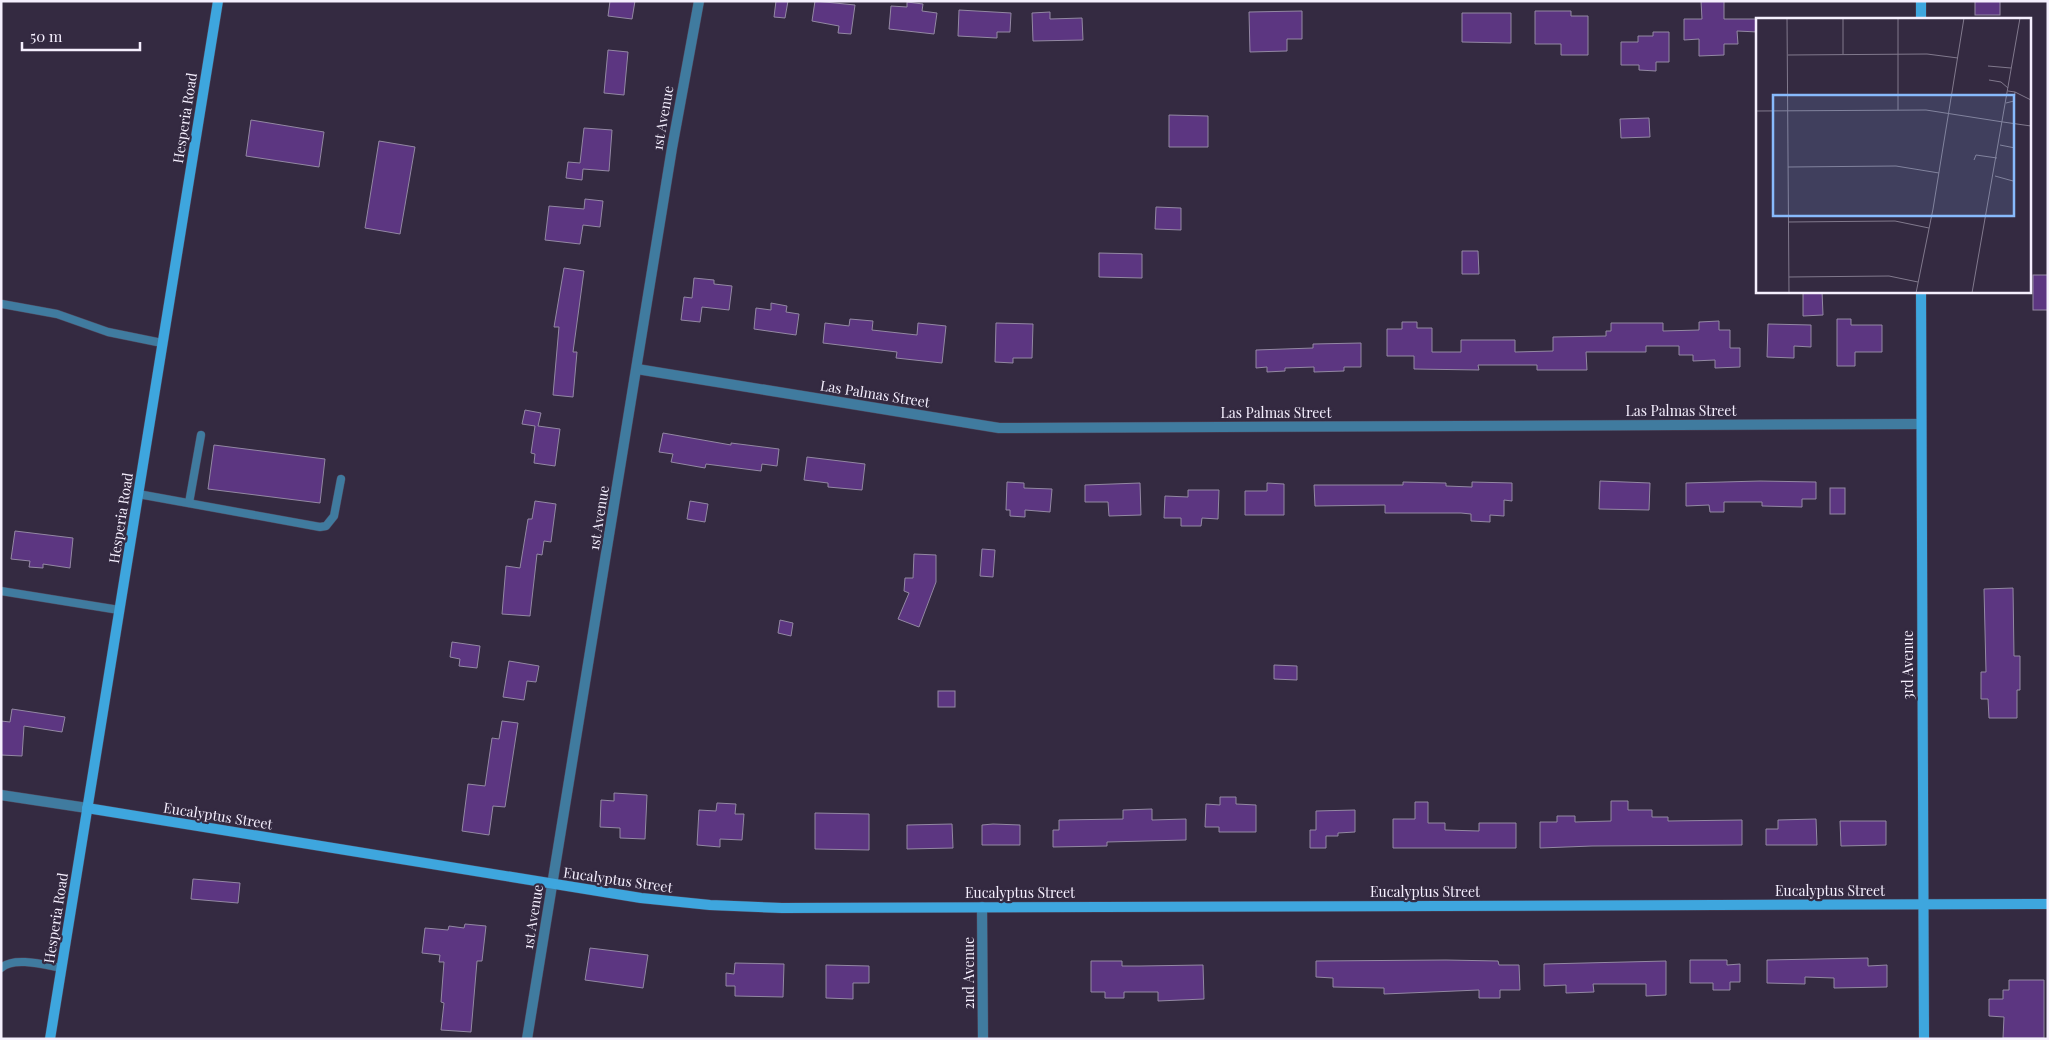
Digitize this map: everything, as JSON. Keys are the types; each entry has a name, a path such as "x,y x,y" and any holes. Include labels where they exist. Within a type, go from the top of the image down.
{"main road":[{"name":"Hesperia Road","path":"50,1039 218,1"},
{"path":"1921,1 1921,18"},
{"name":"3rd Avenue","path":"1921,292 1924,1039"},
{"name":"Eucalyptus Street","path":"87,808 552,884 710,906 782,908 2048,904"}],"street":[{"name":"1st Avenue","path":"527,1039 672,148 699,1"},
{"name":"Las Palmas Street","path":"637,369 999,428 1921,424"},
{"name":"Eucalyptus Street","path":"1,795 87,808"},
{"name":"2nd Avenue","path":"982,907 983,1039"}],"lane":[{"path":"2,304 58,314 108,332 162,343"},
{"path":"189,502 201,435"},
{"path":"138,494 320,527 326,526 334,516 341,479"},
{"path":"1,590 120,610"},
{"path":"1,968 6,964 22,962 61,968"}],"building":[{"path":"610,1 635,1 632,19 608,16"},
{"path":"776,1 788,1 785,18 774,17"},
{"path":"815,1 855,5 851,34 838,33 839,26 812,21"},
{"path":"1701,1 1724,1 1724,19 1756,19 1756,32 1737,31 1738,44 1724,44 1724,55 1699,56 1699,39 1684,40 1684,19 1702,19"},
{"path":"1975,1 2000,1 2000,15 1975,15"},
{"path":"907,2 923,4 922,11 937,13 934,34 889,29 891,6 907,7"},
{"path":"959,10 1011,13 1010,32 997,32 997,38 958,36"},
{"path":"1302,11 1302,39 1287,39 1287,51 1250,52 1249,12"},
{"path":"1535,11 1571,11 1571,16 1588,16 1588,55 1561,55 1561,44 1535,44"},
{"path":"1050,12 1050,19 1082,18 1083,40 1033,41 1032,13"},
{"path":"1462,13 1511,13 1511,43 1462,42"},
{"path":"1653,32 1669,32 1669,62 1656,62 1656,71 1639,70 1639,65 1621,65 1621,42 1638,42 1638,36 1653,36"},
{"path":"608,50 628,52 624,95 604,93"},
{"path":"1169,115 1208,116 1208,147 1169,147"},
{"path":"1649,118 1650,137 1621,138 1620,119"},
{"path":"251,120 324,132 319,167 246,156"},
{"path":"584,128 612,130 609,171 583,169 582,180 566,178 568,162 580,163"},
{"path":"379,141 415,147 400,234 365,228"},
{"path":"585,199 603,201 600,227 583,225 580,244 545,240 549,206 584,209"},
{"path":"1156,207 1181,208 1181,230 1155,229"},
{"path":"1462,251 1478,251 1479,274 1462,274"},
{"path":"1099,253 1142,254 1142,278 1099,277"},
{"path":"564,268 584,271 573,352 577,352 573,397 553,395 559,327 554,327"},
{"path":"2033,275 2048,275 2048,310 2033,310"},
{"path":"694,278 714,280 714,284 732,286 729,310 702,307 700,322 681,320 684,297 692,298"},
{"path":"1803,292 1822,292 1823,315 1803,316"},
{"path":"771,303 787,306 786,312 799,314 796,335 754,329 756,308 771,310"},
{"path":"850,319 873,321 872,330 917,335 918,323 946,326 942,363 896,358 897,352 823,343 825,323 849,326"},
{"path":"1837,319 1851,319 1851,325 1882,325 1882,352 1855,352 1855,366 1837,366"},
{"path":"1719,321 1719,330 1730,330 1730,348 1740,348 1740,367 1715,368 1715,360 1693,361 1693,355 1679,355 1679,346 1646,346 1646,352 1586,352 1587,370 1537,370 1537,365 1478,365 1479,370 1414,369 1414,356 1387,356 1387,329 1402,329 1402,322 1417,322 1417,328 1432,328 1432,352 1461,352 1461,340 1515,340 1515,352 1553,351 1553,337 1606,336 1606,331 1611,331 1611,323 1663,323 1663,331 1699,330 1699,322"},
{"path":"996,323 1033,324 1032,358 1013,358 1013,363 995,362"},
{"path":"1768,324 1811,325 1811,347 1794,346 1794,358 1767,357"},
{"path":"1361,343 1361,367 1344,367 1344,371 1314,372 1314,367 1285,368 1285,371 1267,372 1267,367 1256,368 1256,350 1313,348 1313,344"},
{"path":"525,410 541,413 538,426 560,429 555,466 534,463 535,454 531,453 535,426 522,424"},
{"path":"663,433 731,445 731,443 779,449 777,466 762,464 761,471 706,464 705,468 671,462 673,454 659,452"},
{"path":"214,445 325,459 320,503 208,489"},
{"path":"807,457 865,464 862,490 828,487 828,483 804,480"},
{"path":"1600,481 1650,483 1649,510 1599,509"},
{"path":"1007,482 1024,483 1024,488 1052,489 1050,512 1025,510 1025,517 1010,516 1010,510 1006,510"},
{"path":"1403,482 1446,483 1446,486 1472,487 1472,482 1512,483 1512,501 1504,500 1504,516 1490,515 1490,522 1471,521 1471,514 1461,513 1385,513 1385,505 1315,506 1314,485 1403,485"},
{"path":"1816,482 1816,499 1802,499 1802,507 1762,506 1762,502 1724,502 1724,512 1710,512 1709,505 1686,506 1686,483"},
{"path":"1140,483 1141,515 1109,516 1108,502 1085,502 1085,485"},
{"path":"1267,483 1284,484 1284,515 1245,515 1245,491 1267,491"},
{"path":"1830,488 1845,488 1845,514 1830,514"},
{"path":"1188,490 1219,490 1218,519 1202,518 1201,526 1181,526 1181,518 1164,518 1165,496 1188,497"},
{"path":"535,501 556,504 551,542 544,541 542,555 537,554 530,616 502,614 506,566 520,568 528,519 532,519"},
{"path":"690,501 708,504 705,522 687,519"},
{"path":"15,531 73,538 70,568 43,564 43,568 29,567 30,561 11,559"},
{"path":"982,549 995,550 993,577 980,576"},
{"path":"914,554 936,555 936,582 919,627 898,619 909,593 904,591 905,578 913,578"},
{"path":"2013,588 2014,656 2020,656 2020,690 2017,690 2017,718 1989,718 1988,699 1981,699 1981,672 1986,672 1984,589"},
{"path":"780,620 793,623 791,636 778,633"},
{"path":"452,642 480,646 477,668 459,666 460,659 450,657"},
{"path":"509,661 539,666 536,682 527,681 524,700 503,697"},
{"path":"1274,665 1297,666 1297,680 1274,679"},
{"path":"938,691 955,691 955,707 938,707"},
{"path":"12,709 65,717 62,732 24,726 22,756 1,755 1,721 10,722"},
{"path":"502,721 518,723 505,807 493,806 489,835 462,831 468,784 485,786 492,738 499,739"},
{"path":"614,793 647,795 645,839 620,838 620,828 600,827 601,800 614,801"},
{"path":"1220,797 1236,797 1236,804 1256,805 1256,832 1219,832 1219,827 1205,827 1206,804 1220,805"},
{"path":"1611,801 1628,801 1628,810 1652,810 1652,817 1668,817 1668,821 1742,820 1742,845 1540,848 1540,822 1557,822 1557,816 1575,816 1575,822 1611,821"},
{"path":"1415,802 1428,802 1428,823 1445,823 1445,830 1479,831 1479,823 1516,823 1516,848 1393,848 1393,819 1415,819"},
{"path":"717,803 736,804 735,814 744,814 742,840 720,839 720,847 697,845 699,810 716,811"},
{"path":"1152,809 1152,820 1186,819 1186,840 1107,842 1107,846 1053,847 1053,830 1059,830 1059,820 1123,819 1123,810"},
{"path":"1355,810 1355,832 1338,833 1338,836 1326,836 1326,848 1310,848 1310,830 1316,830 1316,811"},
{"path":"815,813 869,814 869,850 815,849"},
{"path":"1816,819 1817,845 1766,845 1766,829 1778,829 1778,820"},
{"path":"1840,821 1886,821 1886,845 1841,846"},
{"path":"952,824 953,848 907,849 907,825"},
{"path":"982,825 1020,825 1020,845 982,845"},
{"path":"193,879 240,883 238,903 191,899"},
{"path":"465,924 486,926 482,961 477,961 471,1032 441,1030 444,1003 441,1002 444,962 439,962 440,955 422,953 425,928 448,930 449,926 464,928"},
{"path":"590,948 648,955 643,988 585,980"},
{"path":"1868,958 1868,966 1887,965 1887,987 1834,988 1834,978 1805,977 1805,984 1767,983 1767,960"},
{"path":"1690,960 1727,960 1727,965 1740,964 1740,982 1730,982 1730,990 1713,990 1713,983 1690,983"},
{"path":"1091,961 1122,961 1122,966 1203,965 1204,999 1158,1001 1158,992 1124,992 1124,998 1105,998 1105,992 1091,992"},
{"path":"1316,961 1498,961 1499,965 1519,965 1520,990 1500,990 1500,998 1479,998 1479,990 1384,994 1384,988 1333,987 1333,978 1316,977"},
{"path":"1666,961 1666,995 1646,996 1646,984 1593,984 1594,992 1566,993 1566,985 1544,986 1544,964"},
{"path":"735,963 784,964 783,997 735,996 735,986 726,986 726,973 734,974"},
{"path":"826,965 869,966 869,983 853,983 853,999 826,998"},
{"path":"2009,980 2044,980 2044,1038 2003,1038 2004,1017 1989,1016 1989,999 2003,999 2003,990 2009,990"}]}
